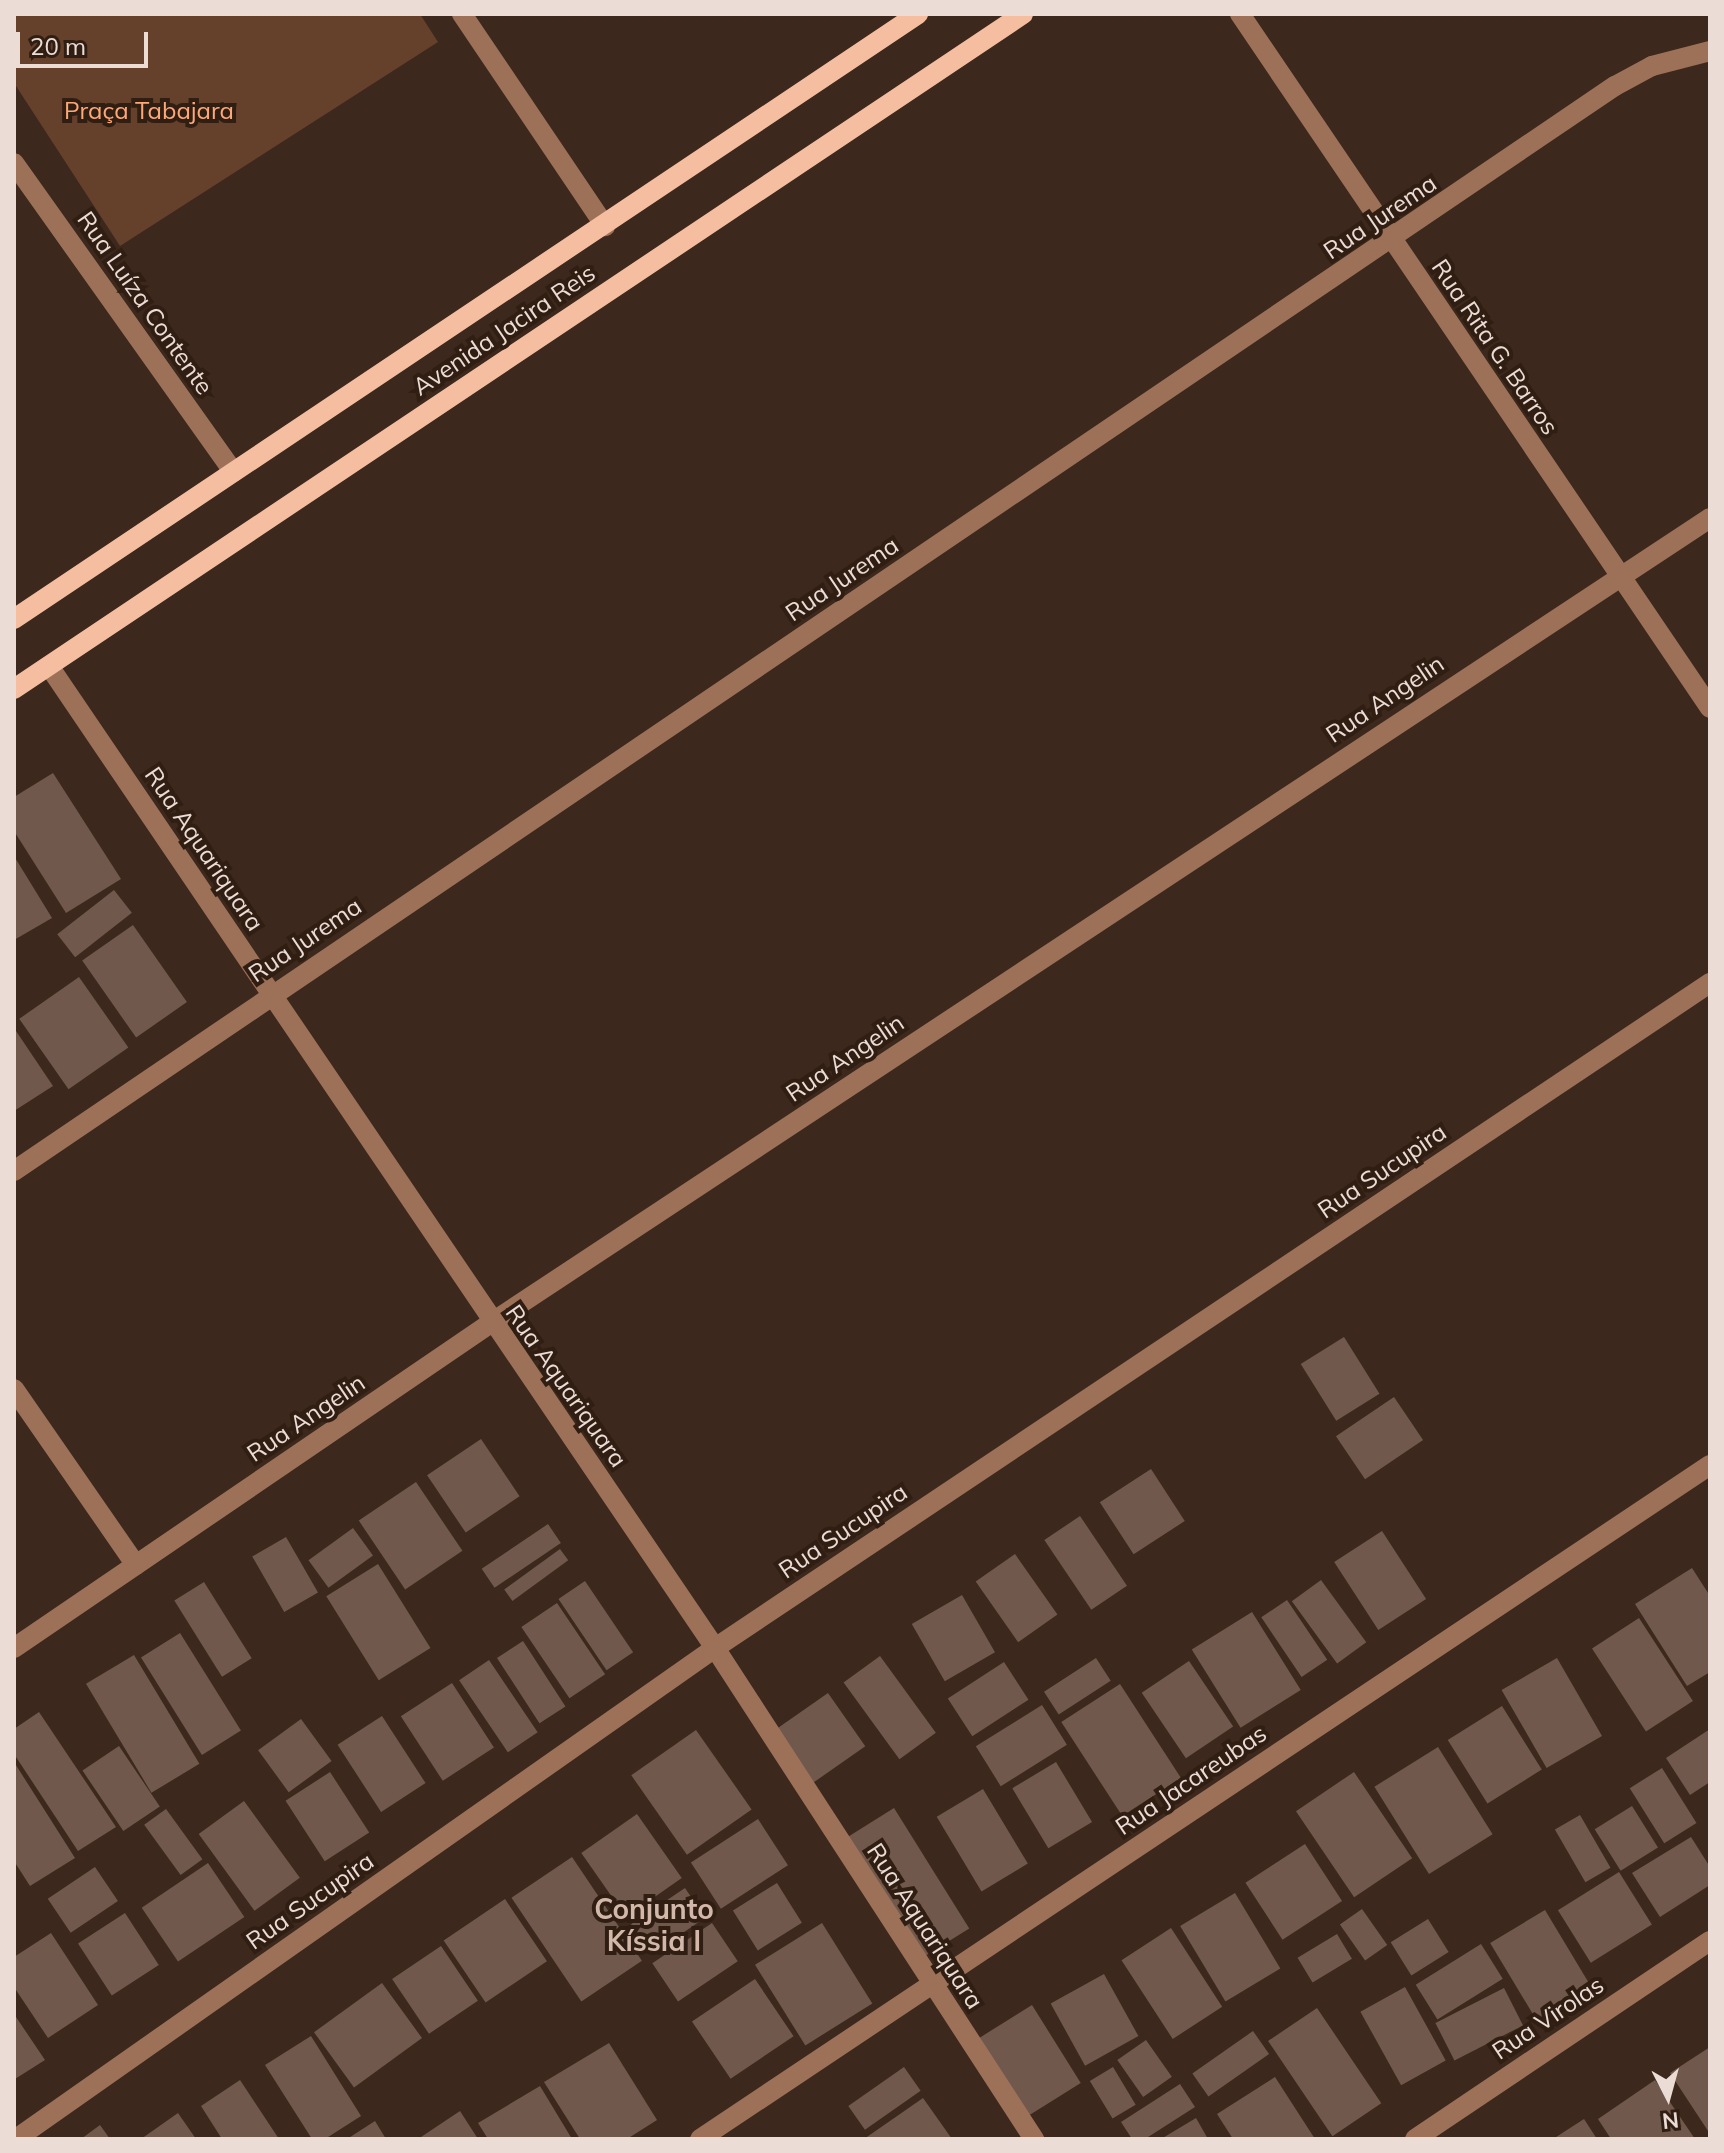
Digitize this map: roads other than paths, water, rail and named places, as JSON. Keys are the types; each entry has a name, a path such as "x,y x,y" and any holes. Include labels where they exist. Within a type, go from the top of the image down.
{"main road":[{"name":"Avenida Jacira Reis","path":"14,619 918,14"},
{"name":"Avenida Jacira Reis","path":"14,689 1023,14"}],"street":[{"path":"462,14 605,226"},
{"name":"Rua Rita G. Barros","path":"1240,14 1710,708"},
{"name":"Rua Jurema","path":"14,1171 271,994 1392,241 1615,86 1652,66 1710,51"},
{"name":"Rua Luíza Contente","path":"14,163 234,472"},
{"name":"Rua Angelin","path":"14,1648 491,1323 1710,518"},
{"name":"Rua Aquariquara","path":"49,666 491,1323 715,1648 930,1985 1034,2139"},
{"name":"Rua Sucupira","path":"16,2139 715,1648 1710,983"},
{"path":"14,1389 136,1565"},
{"name":"Rua Jacareubas","path":"700,2139 1710,1465"},
{"name":"Rua Virolas","path":"1415,2139 1710,1941"}],"district":[{"name":"Conjunto Kíssia I","path":"654,1925"}],"park label":[{"name":"Praça Tabajara","path":"149,111"}]}
